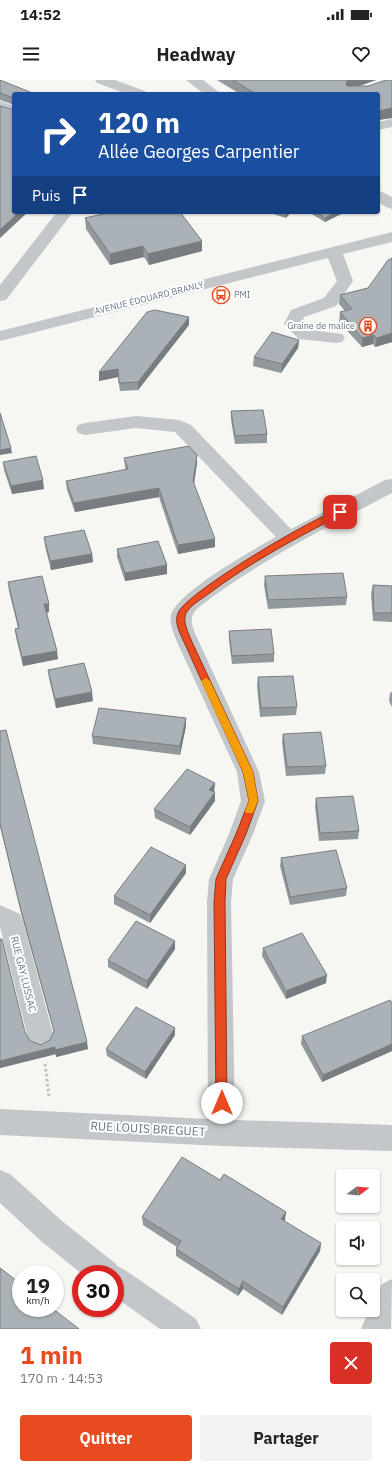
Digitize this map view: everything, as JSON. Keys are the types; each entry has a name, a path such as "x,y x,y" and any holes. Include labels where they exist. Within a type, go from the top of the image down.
{"street":[{"path":"102,80 135,92"},
{"path":"193,80 211,92"},
{"path":"0,105 12,111"},
{"path":"0,114 12,116"},
{"path":"380,126 392,123"},
{"path":"380,190 392,187"},
{"path":"380,196 392,204"},
{"path":"0,296 63,214"},
{"name":"AVENUE ÉDOUARD BRANLY","path":"0,336 392,236"},
{"path":"334,251 345,281 330,302 297,314 293,324 305,335 336,338"},
{"path":"85,429 136,422 179,426 289,539"},
{"path":"222,1133 221,879 254,801 248,772 180,622 182,613 190,604 209,589 251,561 289,539 392,485"},
{"name":"RUE GAY LUSSAC","path":"0,916 11,921 41,1038"},
{"name":"RUE LOUIS BREGUET","path":"0,1122 222,1133 392,1138"},
{"path":"0,1184 25,1208 93,1265"},
{"path":"124,1286 186,1329"},
{"path":"376,1329 392,1294"}],"path":[{"path":"41,1038 54,1124"}],"building":[{"path":"0,80 30,92 12,92 12,97 0,93"},
{"path":"233,80 348,80 346,83 347,86 368,86 386,80 392,80 392,108 380,111 380,92 253,92"},
{"path":"0,106 12,109 12,214 17,214 0,230"},
{"path":"103,214 182,214 202,241 148,254 143,246 110,254 85,218"},
{"path":"319,214 332,214 325,218"},
{"path":"392,258 392,333 377,338 374,335 362,338 340,312 352,309 340,295 368,288 388,260"},
{"path":"155,310 189,317 138,382 119,383 118,369 99,372 147,312"},
{"path":"272,332 299,340 282,364 254,357"},
{"path":"263,410 267,434 235,436 231,411"},
{"path":"0,413 11,448 0,450"},
{"path":"189,446 197,455 193,481 215,539 178,545 159,488 74,503 66,481 128,469 124,458"},
{"path":"36,456 43,480 11,486 3,462"},
{"path":"84,530 92,554 50,561 44,537"},
{"path":"158,541 167,565 125,573 117,549"},
{"path":"343,573 347,597 268,600 265,576"},
{"path":"42,576 49,604 44,604 57,651 22,657 15,629 19,628 8,582"},
{"path":"373,585 392,586 392,613 374,613"},
{"path":"271,629 274,654 232,656 229,631"},
{"path":"84,663 92,692 55,699 48,670"},
{"path":"293,676 297,707 261,708 258,677"},
{"path":"99,708 186,718 180,746 92,736"},
{"path":"6,730 87,1042 55,1050 55,1047 0,1061 0,939 2,939 25,1032 30,1041 41,1045 50,1040 54,1031 20,906 0,824 0,731"},
{"path":"321,732 326,766 287,767 283,734"},
{"path":"187,769 215,783 209,790 215,792 190,827 154,809"},
{"path":"353,796 359,831 320,833 316,798"},
{"path":"151,847 186,865 150,915 114,896"},
{"path":"336,850 347,888 290,897 281,858"},
{"path":"136,921 175,941 147,981 108,960"},
{"path":"302,933 327,975 286,991 263,948"},
{"path":"390,1000 392,1003 392,1044 323,1075 302,1036"},
{"path":"136,1007 175,1028 145,1072 106,1049"},
{"path":"182,1157 220,1180 224,1174 286,1212 281,1219 321,1243 283,1307 243,1281 239,1289 176,1249 181,1241 142,1217"},
{"path":"0,1268 12,1277 12,1317 64,1317 79,1329 0,1329"}],"slow traffic":[{"path":"206,681 248,772 254,801 250,811"}],"place":[{"name":"PMI","path":"221,295"},
{"name":"Graine de malice","path":"368,326"}],"route":[{"path":"222,1103 221,879 254,801 248,772 180,622 182,613 190,604 215,584 289,539 340,512"}]}
